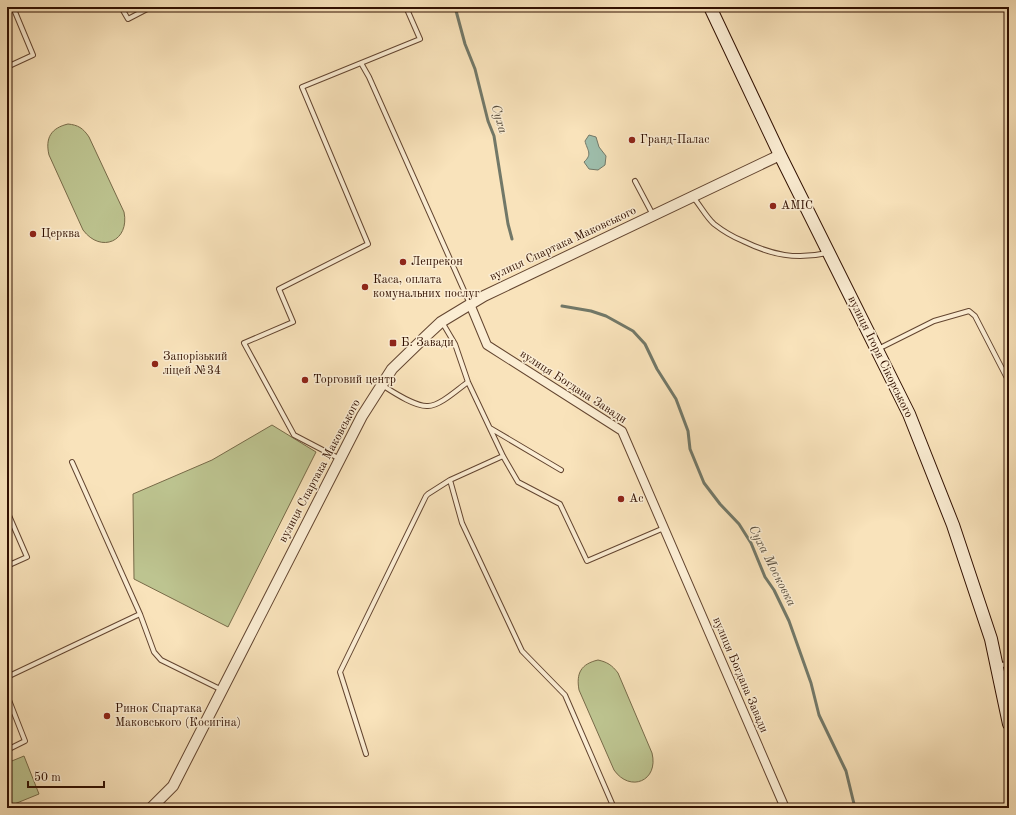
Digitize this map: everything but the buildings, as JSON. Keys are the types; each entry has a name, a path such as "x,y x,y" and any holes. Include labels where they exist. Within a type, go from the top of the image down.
{"main road":[{"name":"вулиця Ігоря Сікорського","path":"710,7 780,155 909,414 953,525 991,639 1009,724"}],"street":[{"name":"вулиця Спартака Маковського","path":"151,808 173,786 362,416 392,369 441,322 484,296 780,155"},
{"name":"вулиця Богдана Завади","path":"470,304 488,345 622,431 785,808"}],"lane":[{"path":"7,67 33,55 13,7"},
{"path":"121,7 128,19 151,7"},
{"path":"340,459 294,435 244,343 293,322 279,289 368,244 302,87 420,39 406,7"},
{"name":"вулиця Богдана Завади","path":"361,63 470,304"},
{"path":"635,181 653,216"},
{"path":"693,197 713,223 734,237 762,250 799,257 829,253"},
{"path":"877,350 934,321 969,311 975,316 1009,382"},
{"path":"441,322 455,344 468,382 503,456 518,482 560,504 587,561 664,528"},
{"path":"382,385 417,404 428,406 437,403 468,382"},
{"path":"490,428 561,470"},
{"path":"366,754 340,672 426,496 450,480 503,456"},
{"path":"72,462 140,614 154,652 161,660 222,690"},
{"path":"450,480 462,523 522,651 565,695 614,808"},
{"path":"7,511 27,557 7,566"},
{"path":"7,677 140,614"},
{"path":"997,667 1009,663"},
{"path":"7,695 25,742 7,750"}],"green space":[{"path":"68,124 75,125 85,131 89,137 124,212 125,222 123,230 118,237 112,241 98,241 90,237 83,230 49,155 48,144 53,131"},
{"path":"272,425 316,452 228,627 134,579 133,494 212,460"},
{"path":"598,660 609,664 618,673 652,753 653,763 651,771 642,781 628,781 614,770 579,690 578,679 581,670 587,664"},
{"path":"24,756 39,794 7,807 7,763"}],"shaded area":[{"path":"589,135 596,137 599,147 606,156 605,165 598,170 589,169 584,162 589,154 585,141"}],"waterway":[{"name":"Суха","path":"455,7 465,44 475,69 488,121 494,136 508,224 512,239"},
{"name":"Суха Московка","path":"562,306 591,311 606,316 633,331 645,344 657,369 676,399 688,431 690,449 704,483 720,504 739,524 751,543 765,577 774,590 789,621 811,683 819,715 846,771 855,808"}],"place":[{"name":"Гранд-Палас","path":"632,140"},
{"name":"AMIC","path":"773,206"},
{"name":"Церква","path":"33,234"},
{"name":"Лепрекон","path":"403,262"},
{"name":"Каса, оплата комунальних послуг","path":"365,287"},
{"name":"Б. Завади","path":"393,343"},
{"name":"Запорізький ліцей №34","path":"155,364"},
{"name":"Торговий центр","path":"305,380"},
{"name":"Ас","path":"621,499"},
{"name":"Ринок Спартака Маковського (Косигіна)","path":"107,716"}]}
